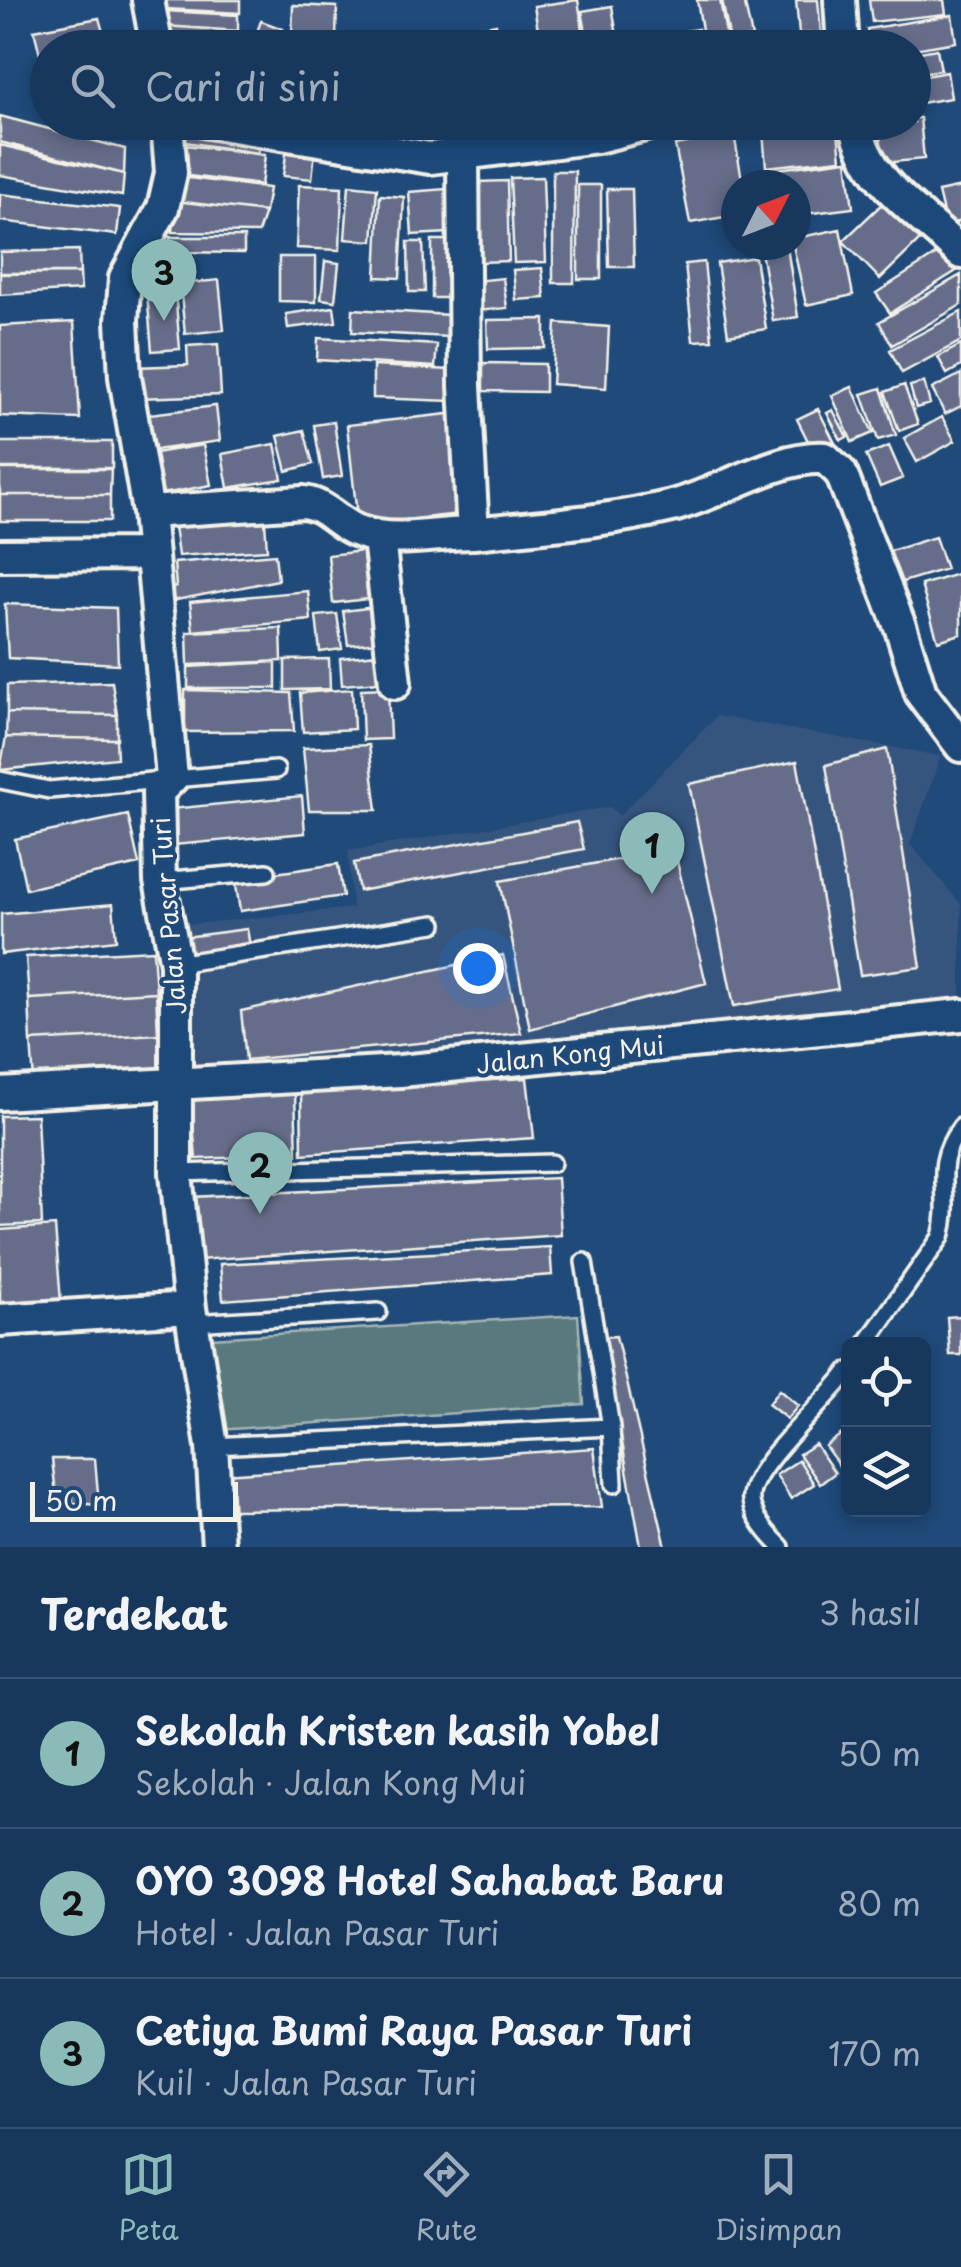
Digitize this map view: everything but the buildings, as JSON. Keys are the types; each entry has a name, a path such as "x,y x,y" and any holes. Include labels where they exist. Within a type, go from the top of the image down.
{"street":[{"path":"148,0 154,30"},
{"path":"840,0 842,30"},
{"name":"Jalan Pasar Turi","path":"168,140 171,174 164,208 125,278 122,320 125,378 148,512 172,778 158,792 160,882 176,964 176,1173 191,1316 212,1446 218,1547"},
{"path":"308,140 391,155 463,158 560,140"},
{"path":"858,140 882,182 961,254"},
{"path":"463,158 465,386 473,533"},
{"path":"148,512 304,502 325,509 354,531 379,538 542,528 670,506 801,459 825,458 840,473 901,629 921,693 961,746"},
{"path":"379,538 394,683"},
{"path":"0,556 151,554"},
{"name":"Jalan Kong Mui","path":"0,1094 420,1069 961,1016"},
{"path":"0,1320 191,1316"}],"lane":[{"path":"0,780 49,790 276,770"},
{"path":"160,882 267,872"},
{"path":"176,964 434,924"},
{"path":"871,1337 941,1237 947,1218 940,1167 961,1127"},
{"path":"176,1173 552,1163"},
{"path":"584,1262 612,1427 614,1484"},
{"path":"191,1316 378,1312"},
{"path":"781,1547 755,1514 752,1487 762,1465 818,1410 841,1380"},
{"path":"212,1446 612,1427"}],"shaded area":[{"path":"717,716 941,756 910,844 961,904 961,1001 185,1078 184,925 352,908 348,851 610,807 619,816"}],"green space":[{"path":"578,1315 584,1404 219,1430 212,1338"}],"place":[{"name":"Cetiya Bumi Raya Pasar Turi","path":"164,321"},
{"name":"Sekolah Kristen kasih Yobel","path":"652,894"},
{"name":"OYO 3098 Hotel Sahabat Baru","path":"260,1214"}]}
